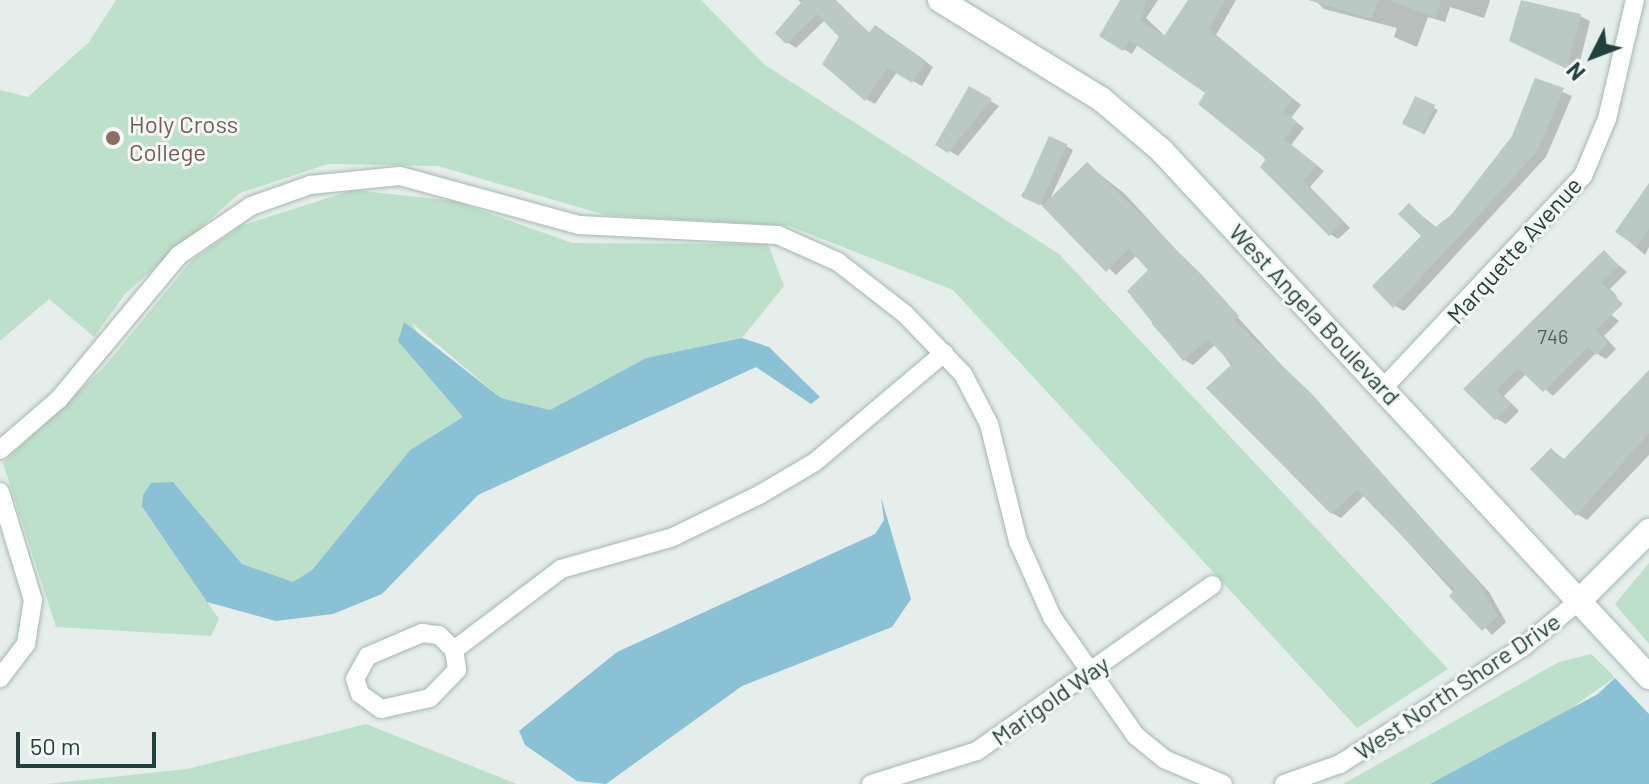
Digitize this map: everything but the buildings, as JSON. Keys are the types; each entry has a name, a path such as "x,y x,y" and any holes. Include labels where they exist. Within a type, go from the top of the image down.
{"street":[{"name":"West Angela Boulevard","path":"940,0 1133,125 1384,387 1649,677"},
{"name":"Marquette Avenue","path":"1384,387 1583,176 1607,119 1635,0"},
{"path":"0,450 59,399 179,255 251,206 347,178 421,178 605,229 778,235 838,262 944,353 975,392 1032,579 1088,674 1155,752 1223,784"},
{"path":"454,650 561,569 673,537 815,462 944,353"},
{"path":"0,492 33,600 26,644 0,678"},
{"name":"West North Shore Drive","path":"1284,784 1340,764 1523,647 1580,600 1649,531"},
{"name":"Marigold Way","path":"871,784 977,751 1212,585"},
{"path":"422,633 439,635 454,650 457,670 430,698 381,709 360,694 355,679 368,656 422,633"}],"green space":[{"path":"116,0 701,0 765,65 1059,254 1448,669 1357,728 953,290 789,226 605,215 438,166 328,164 240,193 125,294 94,337 49,299 0,341 0,90 28,97 89,42"},
{"path":"353,190 455,201 572,243 768,244 784,286 742,338 646,358 550,410 501,398 412,323 463,417 410,450 312,570 293,583 242,564 173,482 142,508 219,619 211,636 56,627 3,463 105,366 191,261 240,226"},
{"path":"1649,563 1649,644 1615,604"},
{"path":"1591,654 1615,677 1542,729 1430,784 1343,784 1559,662"},
{"path":"366,724 517,784 46,784 187,769"}],"water":[{"path":"404,322 501,398 550,410 646,358 742,338 769,347 820,397 811,404 756,367 478,495 382,594 333,614 276,621 207,602 142,507 143,495 151,483 173,482 242,564 293,582 312,570 410,450 463,417 398,341"},
{"path":"881,497 911,599 892,627 742,686 606,784 577,781 525,745 519,731 617,652 875,534 884,520"},
{"path":"1649,645 1649,784 1430,784 1598,694"}],"pier":[{"path":"1647,642 1649,644 1649,714 1612,675"}],"place":[{"name":"Holy Cross College","path":"113,138"}]}
